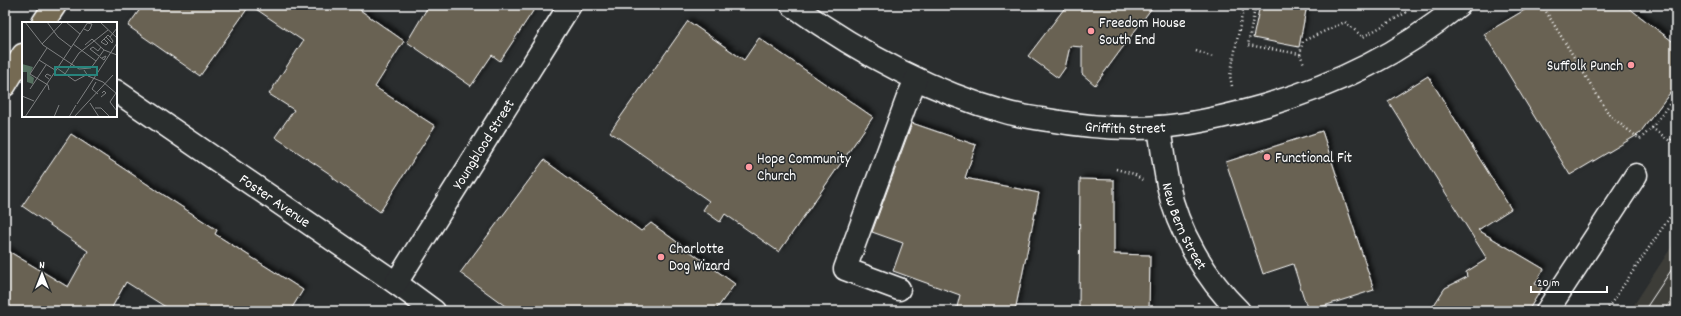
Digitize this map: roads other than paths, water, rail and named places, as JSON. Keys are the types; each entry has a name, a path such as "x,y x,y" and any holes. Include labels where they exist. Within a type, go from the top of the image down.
{"main road":[{"path":"44,22 55,5"},
{"path":"5,85 22,57"}],"street":[{"name":"Youngblood Street","path":"396,283 570,5"},
{"name":"Griffith Street","path":"792,5 830,31 892,67 958,97 1007,113 1088,127 1115,128 1159,127 1196,123 1304,94 1379,60 1429,30 1459,5"},
{"path":"899,289 845,269 916,79"},
{"name":"Foster Avenue","path":"117,92 396,283 411,304 434,311"},
{"name":"New Bern Street","path":"1159,127 1168,186 1174,207 1191,247 1214,283 1239,311"},
{"path":"1547,311 1636,175"}],"tram line":[{"path":"1644,311 1676,263"},
{"path":"1664,311 1676,293"}],"place":[{"name":"Freedom House South End","path":"1091,31"},
{"name":"Suffolk Punch","path":"1631,65"},
{"name":"Functional Fit","path":"1267,157"},
{"name":"Hope Community Church","path":"749,167"},
{"name":"Charlotte Dog Wizard","path":"661,257"}]}
